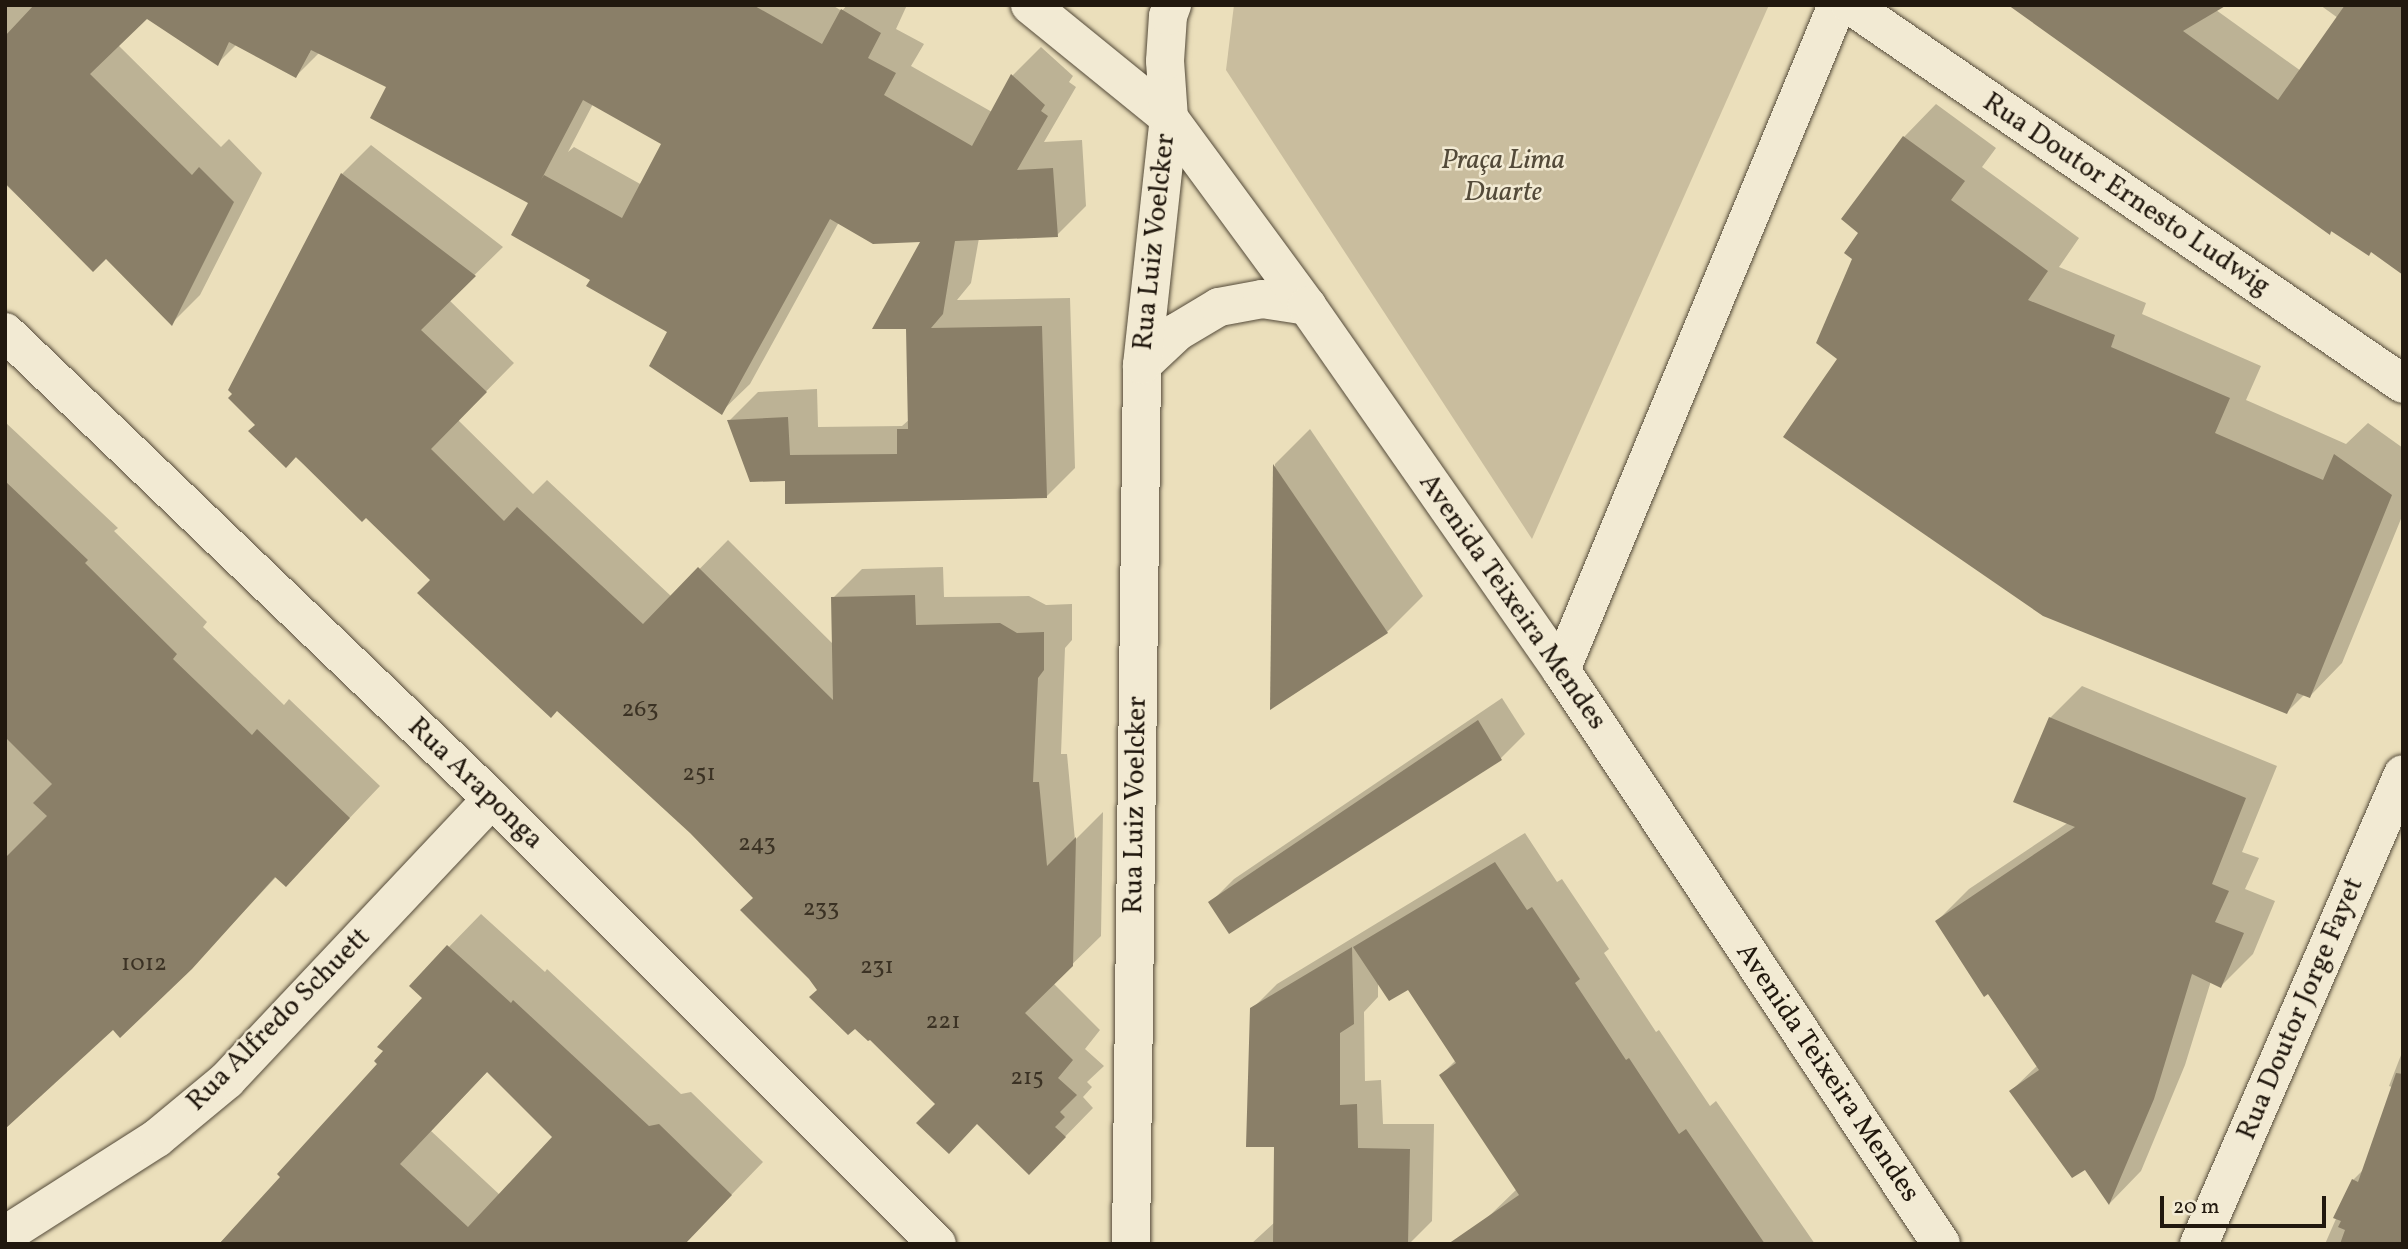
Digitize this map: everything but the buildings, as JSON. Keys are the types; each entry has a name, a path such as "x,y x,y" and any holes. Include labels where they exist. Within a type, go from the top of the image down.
{"street":[{"name":"Avenida Teixeira Mendes","path":"1030,5 1169,118 1307,306 1561,670 1941,1244"},
{"name":"Rua Luiz Voelcker","path":"1131,1244 1142,365 1169,118 1165,61 1168,16 1172,5"},
{"path":"1561,670 1838,5"},
{"name":"Rua Doutor Ernesto Ludwig","path":"1850,5 2403,384"},
{"name":"Rua Luiz Voelcker","path":"1142,365 1177,332 1219,307 1262,299 1307,306"},
{"name":"Rua Araponga","path":"5,332 492,799 937,1244"},
{"name":"Rua Doutor Jorge Fayet","path":"2199,1244 2403,774"},
{"name":"Rua Alfredo Schuett","path":"5,1235 157,1138 227,1080 492,799"}],"green space":[{"name":"Praça Lima Duarte","path":"1234,5 1769,5 1532,539 1226,70"}]}
